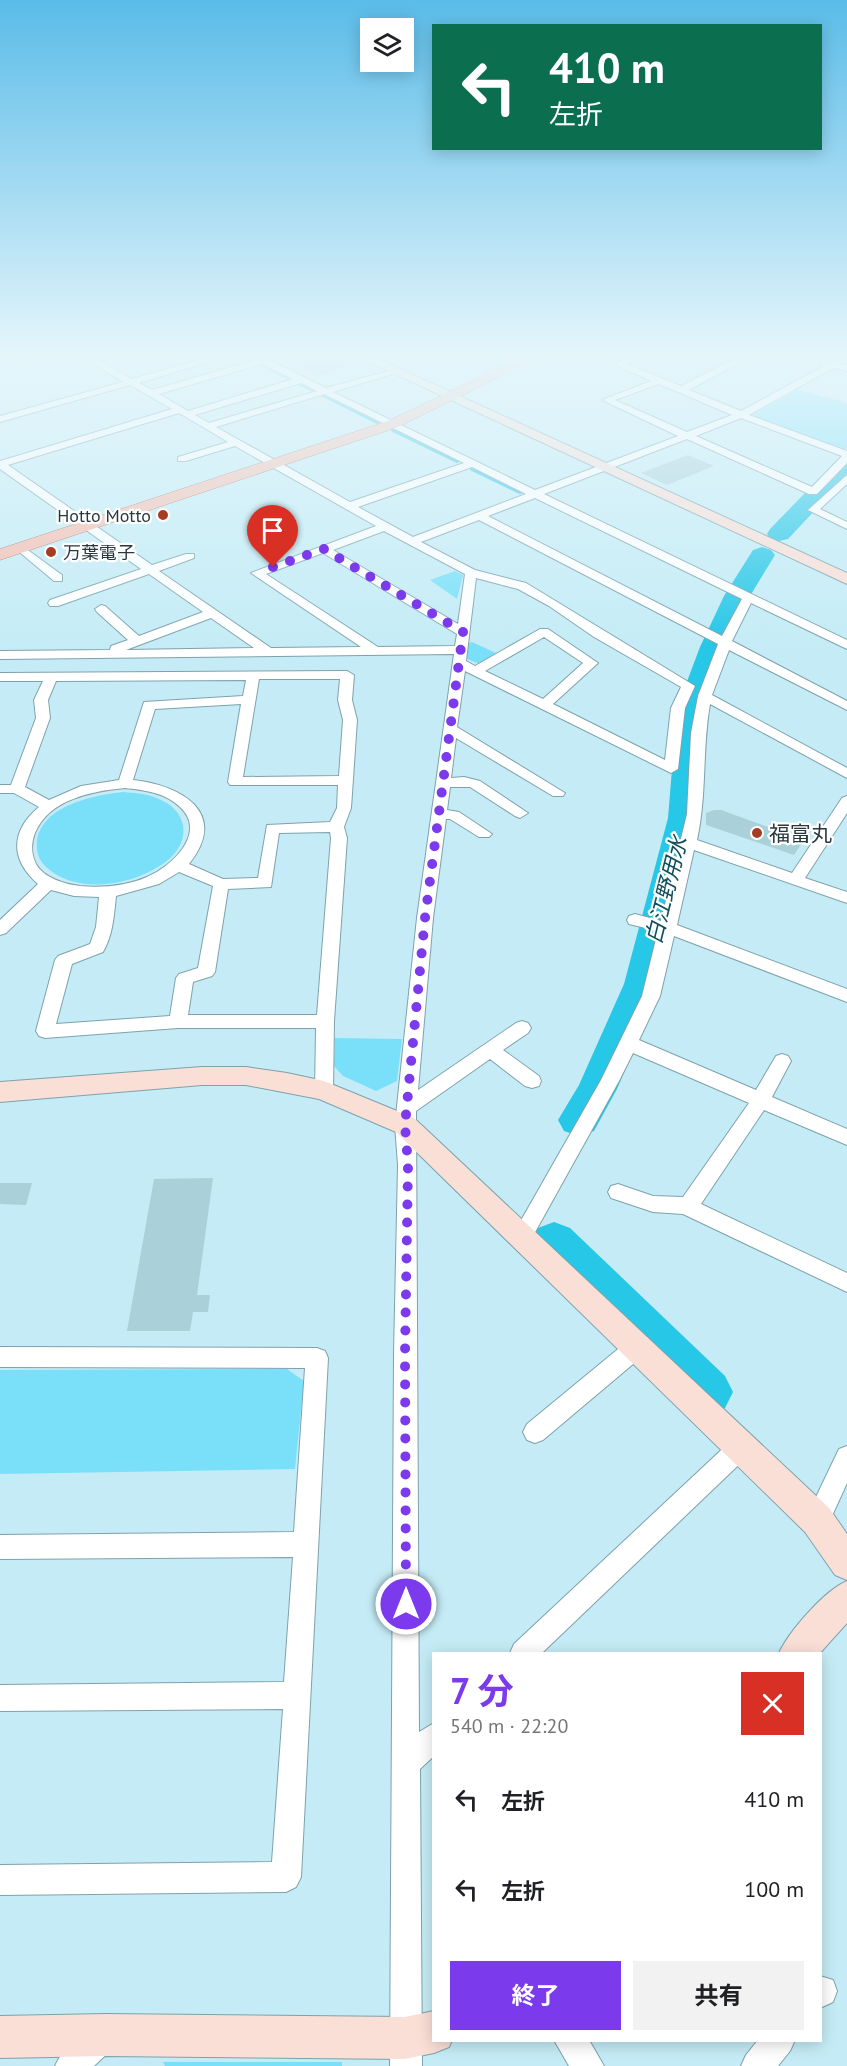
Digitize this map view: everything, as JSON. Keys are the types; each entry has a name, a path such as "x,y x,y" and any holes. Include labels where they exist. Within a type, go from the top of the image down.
{"main road":[{"path":"0,555 313,451"}],"street":[{"path":"0,464 45,451"},
{"path":"182,459 207,451"},
{"path":"0,655 374,650 460,656 476,671 674,773 678,708 688,686 598,634 522,585 471,573 385,527 254,451"},
{"path":"446,451 847,645"},
{"path":"567,451 847,579"},
{"path":"414,541 647,451"},
{"path":"722,451 813,492 847,455"},
{"path":"0,464 269,653"},
{"path":"350,506 471,464"},
{"path":"847,478 813,510 847,525"},
{"path":"480,516 847,706"},
{"path":"374,650 257,573 385,527"},
{"path":"21,548 58,578"},
{"path":"324,549 463,632"},
{"path":"54,603 190,556"},
{"path":"0,2037 105,2035 415,2045 406,1763 405,1354 408,1165 406,1116 425,918 471,573"},
{"path":"522,1237 610,1081 651,996 695,814 698,733 705,696 742,595"},
{"path":"101,609 137,641"},
{"path":"102,654 213,613"},
{"path":"476,671 544,632 591,663 544,705"},
{"path":"0,677 347,675 345,700 350,720 344,808 336,827 339,838 325,1021 324,1091"},
{"path":"253,676 235,782 345,780"},
{"path":"17,789 43,718 41,700 51,677"},
{"path":"705,696 847,774"},
{"path":"125,784 149,705 248,700"},
{"path":"451,729 558,793"},
{"path":"444,783 464,781 475,784 520,813"},
{"path":"125,784 164,792 182,801 195,814 198,827 186,857 178,865 146,882 108,892 67,889 49,883 31,868 24,858 23,846 27,831 49,806 83,791 125,784"},
{"path":"0,789 17,789 49,806"},
{"path":"796,880 847,801"},
{"path":"440,814 454,815 484,834"},
{"path":"178,865 221,884 265,883 272,828 336,827"},
{"path":"688,842 847,898"},
{"path":"0,929 49,883"},
{"path":"178,1022 185,978 206,972 221,884"},
{"path":"108,892 104,927 97,948 64,960 45,1031 178,1022 325,1021"},
{"path":"636,920 667,927 847,996"},
{"path":"406,1116 490,1050 522,1028"},
{"path":"628,1044 847,1137"},
{"path":"490,1050 532,1081"},
{"path":"689,1206 760,1101 782,1061"},
{"path":"0,1092 202,1076 246,1076 287,1082 324,1091 406,1116 522,1237 817,1520 847,1563"},
{"path":"618,1192 653,1204 689,1206"},
{"path":"689,1206 688,1208 847,1283"},
{"path":"535,1432 637,1347"},
{"path":"0,1357 317,1358 286,1877 0,1880"},
{"path":"523,1652 741,1447"},
{"path":"817,1520 847,1457"},
{"path":"0,1547 305,1544"},
{"path":"798,1652 847,1598"},
{"path":"0,1698 296,1695"},
{"path":"406,1763 432,1739"},
{"path":"71,2066 105,2035"},
{"path":"571,2042 588,2066"},
{"path":"757,2066 777,2042"}],"shaded area":[{"path":"455,571 463,575 457,599 430,580"},
{"path":"472,642 496,653 480,664 467,659 469,643"},
{"path":"123,792 154,797 178,813 184,829 183,837 175,853 168,860 140,876 107,884 73,882 58,876 45,866 38,854 37,841 41,829 49,819 59,810 71,804"},
{"path":"335,1038 402,1039 397,1081 376,1091 343,1076 334,1066"},
{"path":"287,1369 304,1381 295,1469 0,1474 0,1370"},
{"path":"163,2062 342,2062 342,2066 165,2066"}],"building":[{"path":"688,455 714,466 667,485 641,473"},
{"name":"福富丸","path":"721,810 804,840 794,855 706,825 706,813"},
{"path":"213,1178 197,1295 210,1295 208,1312 193,1312 190,1331 127,1331 154,1179"},
{"path":"0,1183 32,1183 26,1205 0,1204"}],"waterway":[{"name":"白江野用水","path":"437,451 457,461"},
{"name":"白江野用水","path":"779,534 847,463"},
{"name":"白江野用水","path":"472,469 520,492"},
{"name":"白江野用水","path":"579,1120 597,1089 643,984 684,818 692,708 714,647 737,596 762,555"},
{"name":"白江野用水","path":"554,1241 708,1392"}],"place":[{"name":"Hotto Motto","path":"163,515"},
{"name":"万葉電子","path":"51,552"},
{"name":"福富丸","path":"757,833"}],"route":[{"path":"273,567 324,549 463,632 425,918 405,1125 408,1165 405,1354 406,1604"}]}
